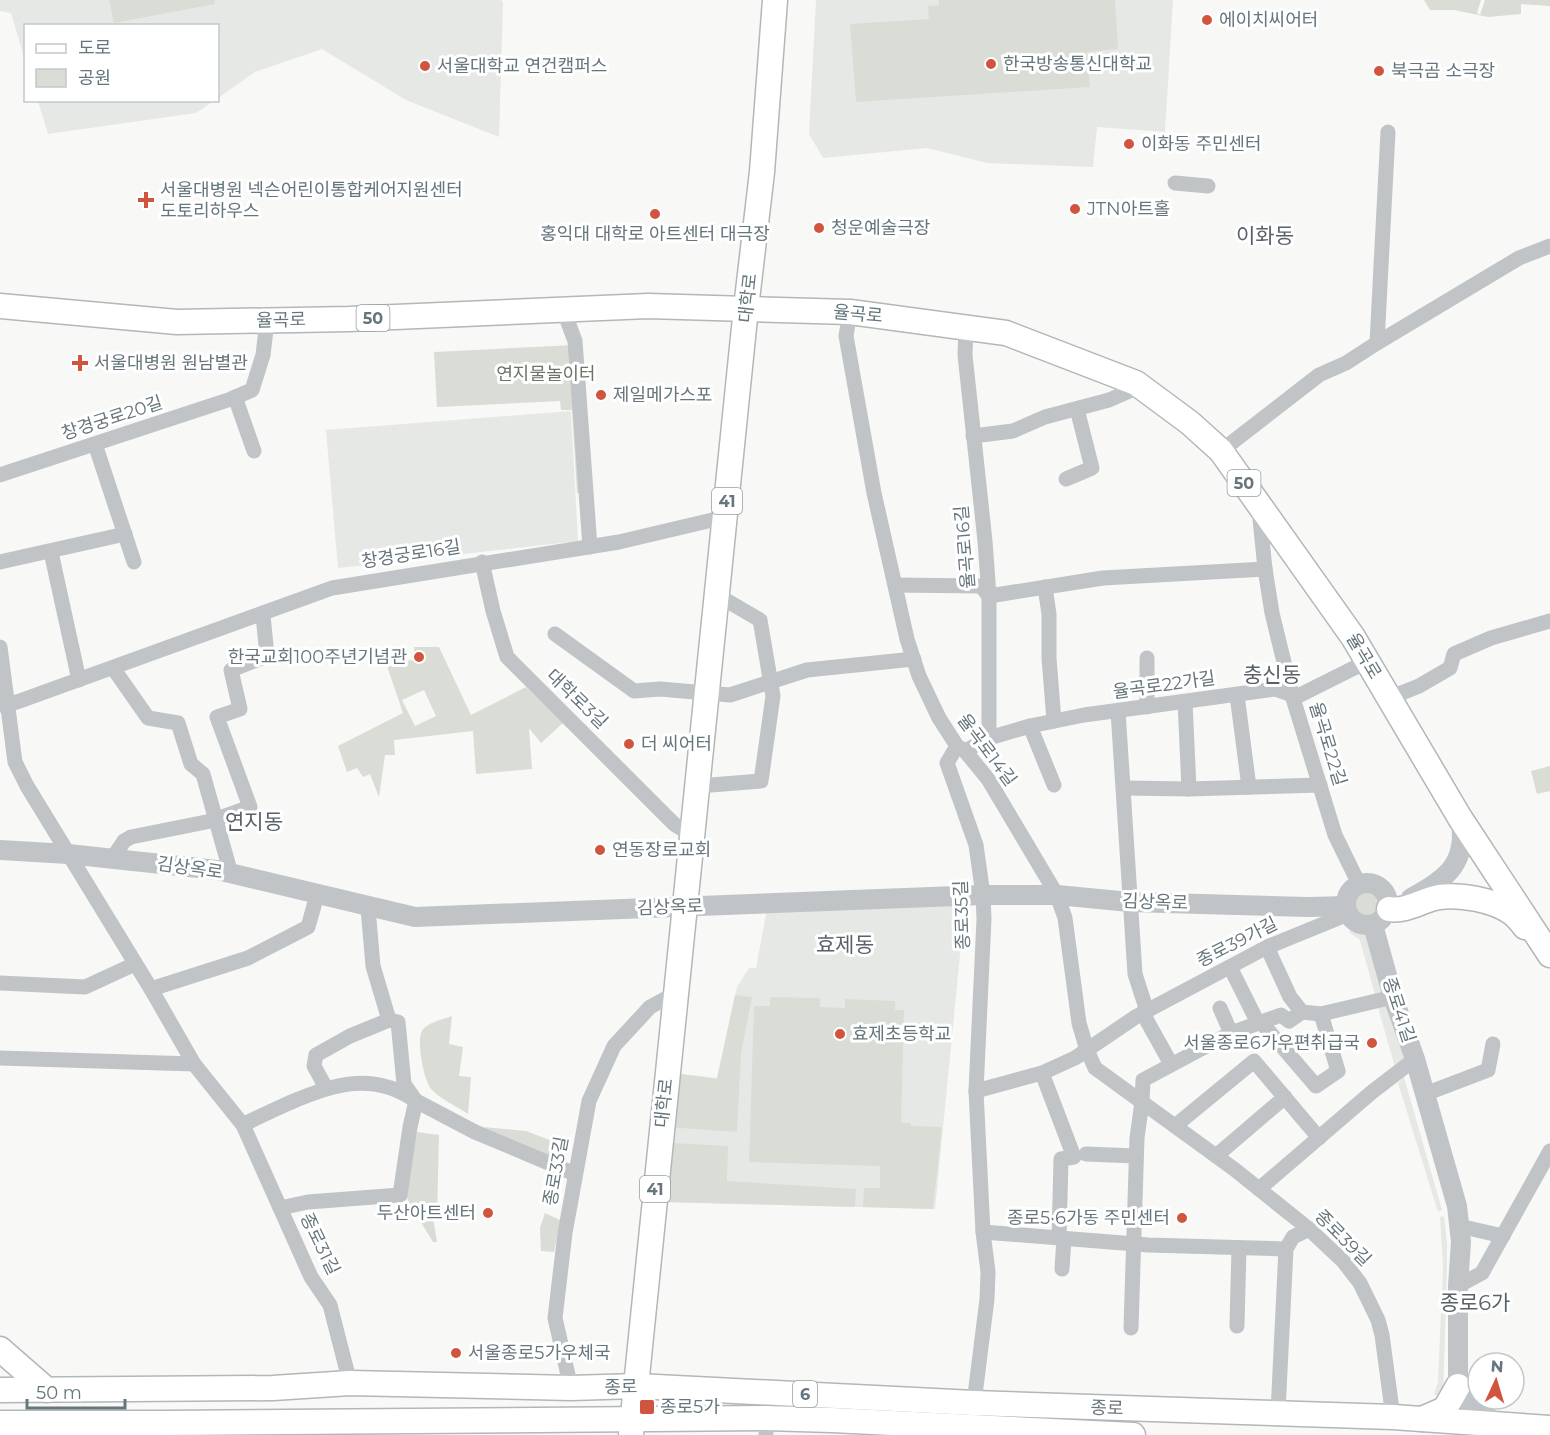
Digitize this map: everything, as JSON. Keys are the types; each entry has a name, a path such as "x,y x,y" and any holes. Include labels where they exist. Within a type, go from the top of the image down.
{"main road":[{"name":"대학로","path":"632,1428 746,308 762,172 775,0"},
{"name":"율곡로","path":"0,306 177,322 349,319 648,306 850,312 1006,333 1136,383 1190,423 1221,451 1353,637 1460,818 1546,949"},
{"path":"1384,912 1439,897 1461,897 1488,902 1511,912 1546,949"},
{"path":"0,1350 46,1390"},
{"name":"종로","path":"0,1390 273,1388 351,1383 572,1388 637,1386 974,1403 1393,1417 1550,1428"},
{"path":"1422,1419 1446,1409 1458,1386"},
{"name":"종로","path":"0,1423 632,1428 766,1427 832,1419 966,1431 1133,1435"},
{"path":"0,1428 6,1435"}],"street":[{"path":"1377,343 1388,132"},
{"path":"1175,183 1208,186"},
{"path":"1221,451 1319,375 1346,363 1519,258 1550,246"},
{"path":"563,309 575,341 590,547"},
{"name":"율곡로14길","path":"850,312 846,336 874,493 919,675 939,718 961,748 988,778 1057,895"},
{"name":"창경궁로20길","path":"0,475 252,390 263,355 267,321"},
{"name":"율곡로16길","path":"966,327 964,355 986,541 989,596 989,738"},
{"path":"973,436 1013,431 1045,417 1109,400 1141,386"},
{"path":"235,397 254,451"},
{"path":"1066,479 1092,468 1077,409"},
{"path":"95,444 134,562"},
{"name":"율곡로22길","path":"1258,504 1272,613 1292,695 1335,835 1359,884"},
{"name":"창경궁로16길","path":"3,704 17,702 263,615 332,588 482,562 590,547 725,517"},
{"path":"0,562 125,534"},
{"path":"51,552 79,680"},
{"name":"대학로3길","path":"482,562 493,611 507,657 674,824 692,835"},
{"path":"895,585 981,586 989,596 1102,578 1265,568"},
{"path":"1045,587 1049,614 1049,658 1054,721"},
{"path":"698,786 761,781 773,696 760,620 717,595"},
{"path":"112,859 124,841 131,837 211,821 250,807 217,717 240,709 231,670 267,656 263,615"},
{"path":"1389,698 1419,686 1450,668 1454,654 1491,638 1550,621"},
{"path":"555,634 634,691 660,689 730,695 807,670 914,659"},
{"path":"0,647 3,704 15,762 68,854"},
{"path":"1147,658 1147,707"},
{"name":"율곡로22가길","path":"989,738 1030,726 1084,715 1275,688 1292,695 1300,695 1368,662"},
{"path":"112,668 148,718 178,723 190,764 203,774 231,874"},
{"path":"1237,694 1249,787"},
{"path":"1185,702 1189,789"},
{"path":"1118,711 1135,974 1145,1005 1146,1019 1170,1064"},
{"path":"1030,726 1054,785"},
{"path":"961,748 989,738"},
{"name":"종로35길","path":"961,748 947,764 976,845 984,919 976,1091 983,1232 988,1272 987,1299 974,1403"},
{"path":"1124,788 1189,789 1320,785"},
{"path":"1384,912 1386,895 1380,887 1370,883 1359,884 1346,898 1347,910 1355,922 1366,926 1384,912 1443,879 1456,866 1463,833 1460,818"},
{"name":"김상옥로","path":"0,850 12,855 55,858 68,854 217,870 368,908 415,917 983,894 1057,895 1130,902 1347,910"},
{"name":"종로31길","path":"68,854 194,1064 243,1125 311,1277 330,1305 351,1383"},
{"path":"151,989 248,958 308,927 317,895"},
{"name":"종로39길","path":"1057,895 1065,918 1079,1023 1095,1068 1259,1189 1309,1229 1343,1261 1360,1283 1378,1320 1393,1417"},
{"path":"368,908 373,966 389,1020"},
{"name":"종로39가길","path":"1087,1050 1146,1012 1267,947 1347,910"},
{"name":"종로41길","path":"1384,912 1393,997 1415,1059 1457,1206 1461,1242 1458,1286 1458,1386"},
{"path":"1267,947 1290,997 1302,1012"},
{"path":"0,983 85,987 135,964"},
{"path":"1230,967 1260,1023 1316,1086 1338,1071 1321,1014"},
{"name":"종로33길","path":"572,1388 555,1318 565,1233 589,1101 614,1046 650,1007 676,993"},
{"path":"1131,1328 1136,1156 1143,1080 1231,1033 1281,1015 1289,1021 1302,1012 1321,1014 1393,997"},
{"path":"1220,1008 1231,1033"},
{"path":"280,1208 308,1202 400,1196 416,1101 404,1083 398,1022 389,1020 350,1036 316,1055 314,1066 326,1088"},
{"path":"1425,1094 1488,1070 1493,1044"},
{"path":"976,1091 1042,1073 1087,1050"},
{"path":"0,1058 194,1064"},
{"path":"1259,1189 1372,1092 1415,1059"},
{"path":"1175,1126 1254,1060 1319,1138"},
{"path":"1042,1073 1074,1157 1061,1160 1062,1269"},
{"path":"243,1125 326,1088 349,1082 375,1084 393,1088 475,1132 575,1174"},
{"path":"1216,1156 1285,1096"},
{"path":"1458,1286 1482,1273 1550,1151"},
{"path":"1086,1154 1136,1156"},
{"path":"1460,1226 1503,1236"},
{"path":"1278,1412 1286,1249 1293,1238 1309,1229"},
{"path":"983,1232 1148,1245 1286,1249"},
{"path":"1237,1326 1239,1248"},
{"path":"1458,1386 1471,1405 1496,1423"}],"shaded area":[{"name":"서울대학교 연건캠퍼스","path":"0,0 501,0 503,3 499,137 406,100 322,49 255,72 219,97 219,24 24,24 24,57 11,13 0,11"},
{"name":"한국방송통신대학교","path":"816,0 1173,0 1165,132 1097,127 1093,167 987,163 927,148 823,158 809,134"},
{"path":"39,102 212,102 196,113 48,134"},
{"path":"571,411 578,541 338,568 326,430"},
{"name":"효제초등학교","path":"965,904 935,1209 660,1202 673,1073 717,1078 737,987 749,968 756,968 767,909"},
{"path":"1352,926 1366,936 1382,993 1375,995 1360,940 1349,932"},
{"path":"1386,1002 1405,1061 1395,1067 1377,1004"},
{"path":"1404,1077 1442,1210 1438,1212 1398,1083"},
{"path":"1444,1216 1447,1267 1443,1396 1434,1395 1438,1382 1443,1267 1440,1217"}],"green space":[{"path":"109,0 214,0 215,4 114,23"},
{"path":"939,0 1115,0 1118,49 1087,52 1090,87 856,102 850,24 929,19 928,6 939,5"},
{"path":"1424,0 1481,0 1477,13 1480,15 1485,0 1550,0 1550,6 1521,4 1521,14 1488,17 1454,10 1430,10"},
{"name":"연지물놀이터","path":"573,345 581,493 577,493 572,410 561,410 560,401 437,407 434,352"},
{"path":"414,647 439,647 471,715 526,687 563,723 541,743 529,728 532,769 476,774 473,731 394,740 395,755 385,755 379,797 370,774 363,777 357,768 347,772 338,746 403,713 386,663 414,660","holes":["424,690 436,716 415,726 402,700"]},
{"path":"1550,766 1550,791 1537,794 1531,771"},
{"path":"1367,892 1375,896 1379,904 1375,912 1367,916 1359,912 1355,904 1359,896"},
{"path":"735,995 752,997 741,1053 737,1132 667,1127 673,1073 717,1079"},
{"path":"770,997 820,998 820,1007 845,1008 845,999 895,1001 895,1010 904,1010 901,1123 911,1123 911,1126 942,1127 933,1209 863,1207 864,1188 880,1188 880,1166 749,1162 754,1006 770,1006"},
{"path":"452,1016 449,1044 463,1047 459,1076 471,1077 468,1114 432,1090 426,1079 422,1061 420,1036 424,1028"},
{"path":"483,1127 526,1131 565,1146 568,1150 563,1162 560,1162"},
{"path":"417,1132 439,1135 437,1218 433,1218 437,1242 433,1242 408,1201 406,1193"},
{"path":"672,1143 728,1146 727,1181 856,1189 855,1207 666,1202"},
{"path":"545,1213 560,1220 554,1252 541,1251 540,1228"}],"place":[{"name":"에이치씨어터","path":"1207,20"},
{"name":"한국방송통신대학교","path":"991,64"},
{"name":"서울대학교 연건캠퍼스","path":"425,66"},
{"name":"북극곰 소극장","path":"1379,71"},
{"name":"이화동 주민센터","path":"1129,144"},
{"name":"서울대병원 넥슨어린이통합케어지원센터 도토리하우스","path":"146,200"},
{"name":"JTN아트홀","path":"1075,209"},
{"name":"홍익대 대학로 아트센터 대극장","path":"655,214"},
{"name":"청운예술극장","path":"819,228"},
{"name":"서울대병원 원남별관","path":"80,363"},
{"name":"제일메가스포","path":"601,395"},
{"name":"한국교회100주년기념관","path":"419,657"},
{"name":"더 씨어터","path":"629,744"},
{"name":"연동장로교회","path":"600,850"},
{"name":"효제초등학교","path":"840,1034"},
{"name":"서울종로6가우편취급국","path":"1372,1043"},
{"name":"두산아트센터","path":"488,1213"},
{"name":"종로5·6가동 주민센터","path":"1182,1218"},
{"name":"서울종로5가우체국","path":"456,1353"},
{"name":"종로5가","path":"647,1407"}],"district":[{"name":"이화동","path":"1265,235"},
{"name":"충신동","path":"1272,674"},
{"name":"연지동","path":"254,821"},
{"name":"효제동","path":"845,944"},
{"name":"종로6가","path":"1475,1302"}]}
